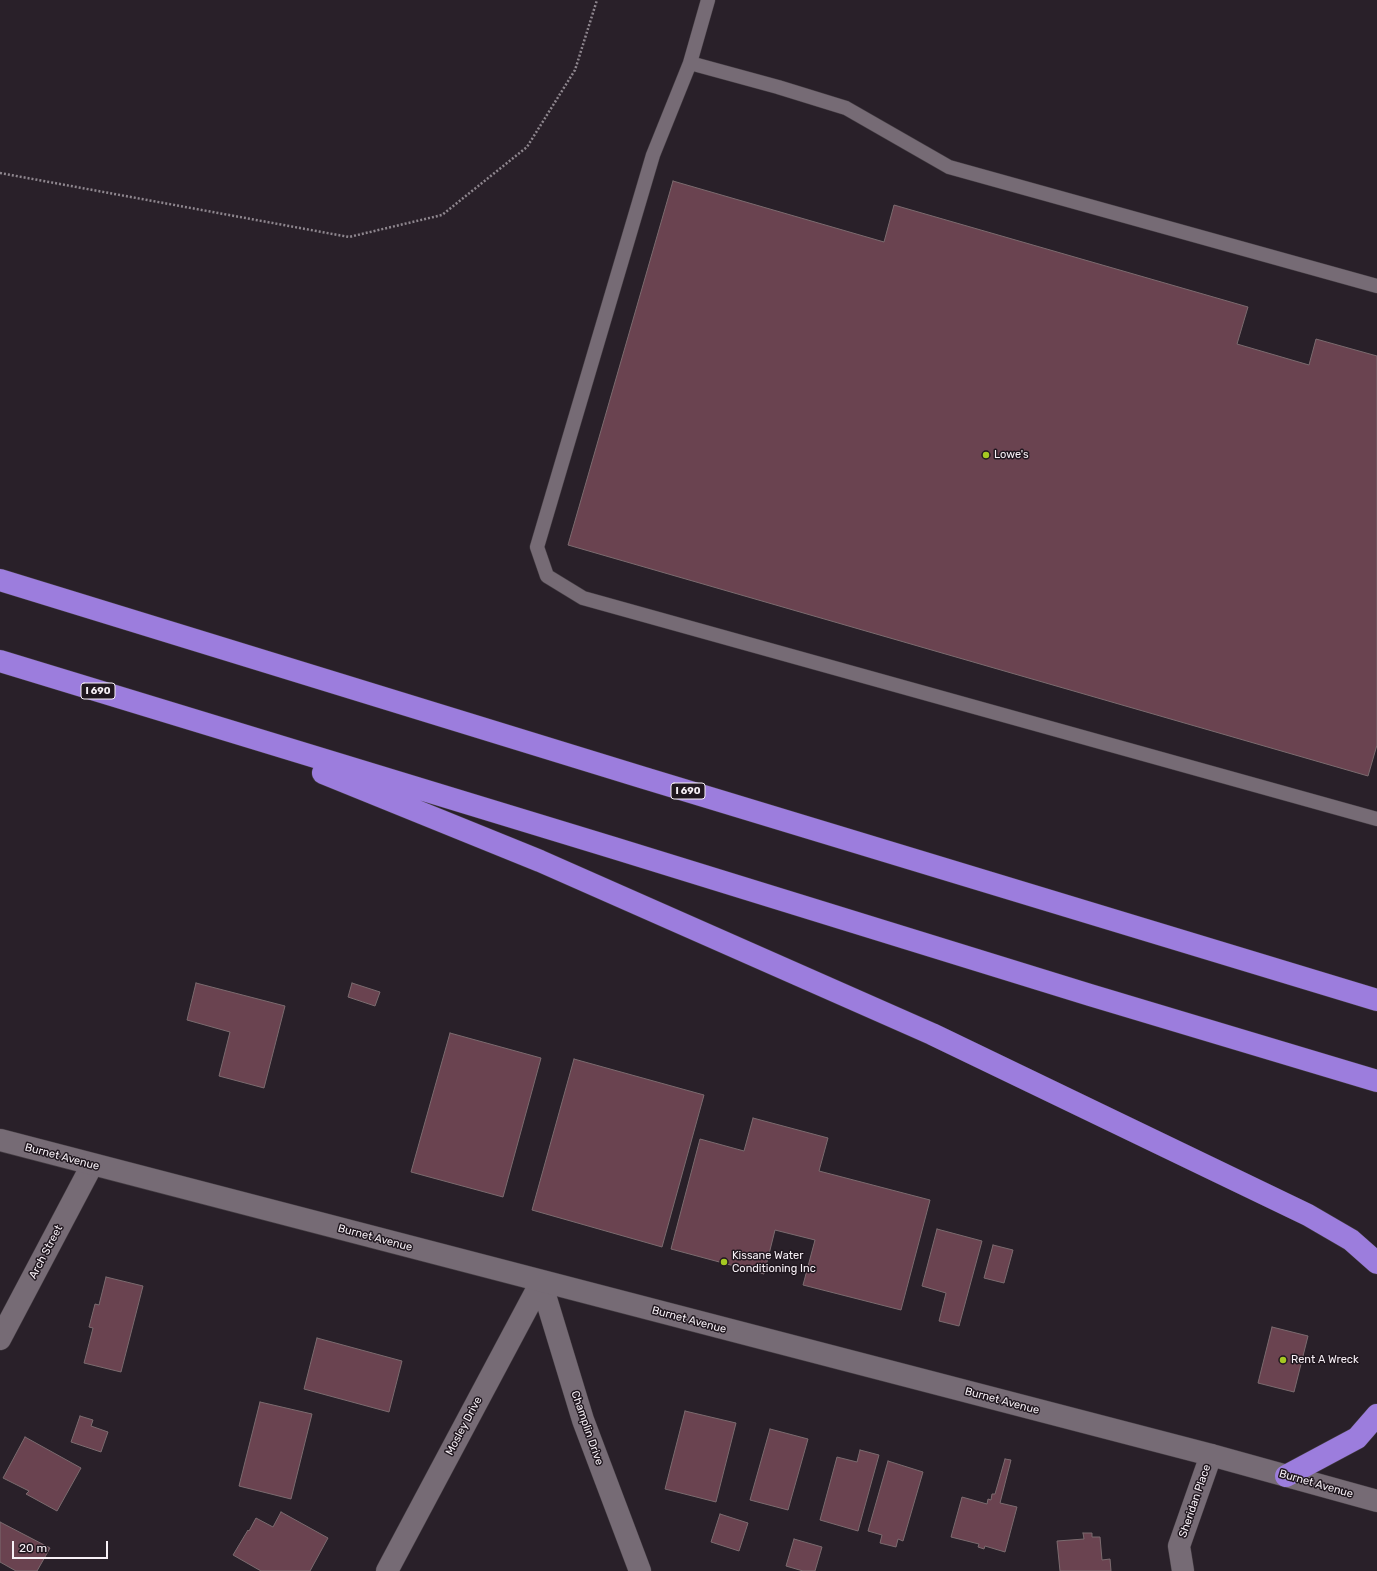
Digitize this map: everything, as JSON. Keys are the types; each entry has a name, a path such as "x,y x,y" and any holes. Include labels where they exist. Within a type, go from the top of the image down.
{"highway":[{"name":"I 690","path":"0,580 641,777 1377,1000"},
{"name":"I 690","path":"0,661 1377,1081"},
{"path":"196,722 540,861 932,1034 1308,1215 1351,1240 1377,1263"},
{"path":"1286,1476 1357,1438 1377,1415"}],"street":[{"name":"Burnet Avenue","path":"0,1140 541,1282 1211,1455 1377,1501"},
{"name":"Arch Street","path":"0,1339 92,1165"},
{"name":"Mosley Drive","path":"386,1571 541,1282"},
{"name":"Champlin Drive","path":"541,1282 583,1420 640,1571"},
{"name":"Sheridan Place","path":"1183,1571 1179,1546 1211,1455"}],"lane":[{"path":"708,0 690,63 653,155 537,546 547,576 583,598 1377,819"},
{"path":"690,63 778,87 846,108 949,167 1377,286"}],"path":[{"path":"0,173 350,237 442,215 526,147 575,70 597,0"}],"building":[{"name":"Lowe's","path":"673,181 884,242 894,205 1248,307 1237,344 1309,365 1316,339 1377,356 1377,745 1368,776 568,545"},
{"path":"196,983 285,1006 264,1088 219,1076 230,1032 187,1020"},
{"path":"352,983 380,992 375,1006 348,997"},
{"path":"450,1033 541,1058 503,1197 411,1172"},
{"path":"574,1059 704,1095 662,1247 532,1210"},
{"path":"753,1118 828,1138 819,1171 930,1200 901,1310 803,1285 815,1240 775,1230 764,1274 671,1249 700,1139 744,1151"},
{"path":"937,1229 982,1241 959,1326 939,1321 946,1293 922,1286"},
{"path":"993,1245 1013,1250 1004,1283 984,1278"},
{"path":"106,1277 143,1286 121,1372 84,1363 93,1328 89,1327 95,1304 99,1305"},
{"name":"Rent A Wreck","path":"1272,1327 1308,1336 1294,1392 1258,1383"},
{"path":"317,1338 402,1361 389,1412 304,1389"},
{"path":"260,1402 312,1414 291,1499 239,1486"},
{"path":"685,1411 736,1423 716,1502 665,1489"},
{"path":"80,1416 93,1420 91,1426 108,1432 101,1452 71,1442"},
{"path":"770,1429 808,1439 788,1510 750,1500"},
{"path":"25,1437 81,1468 57,1511 26,1494 29,1491 3,1478"},
{"path":"860,1450 879,1455 858,1531 820,1520 837,1457 857,1462"},
{"path":"1005,1459 1011,1460 1000,1503 1017,1507 1005,1552 985,1546 984,1549 978,1547 979,1544 951,1537 962,1497 987,1504 988,1499 991,1500 992,1494 995,1494"},
{"path":"888,1461 923,1472 903,1541 898,1539 896,1547 880,1543 882,1535 868,1531"},
{"path":"281,1512 328,1538 310,1571 261,1571 233,1555 256,1518 273,1527"},
{"path":"720,1514 748,1523 739,1551 711,1542"},
{"path":"0,1522 50,1548 37,1571 16,1571 0,1562"},
{"path":"1083,1533 1092,1533 1092,1537 1100,1537 1102,1560 1110,1559 1111,1571 1060,1571 1057,1541 1084,1539"},
{"path":"794,1539 822,1547 815,1571 803,1571 786,1566"}],"place":[{"name":"Lowe's","path":"986,455"},
{"name":"Kissane Water Conditioning Inc","path":"724,1262"},
{"name":"Rent A Wreck","path":"1283,1360"}]}
